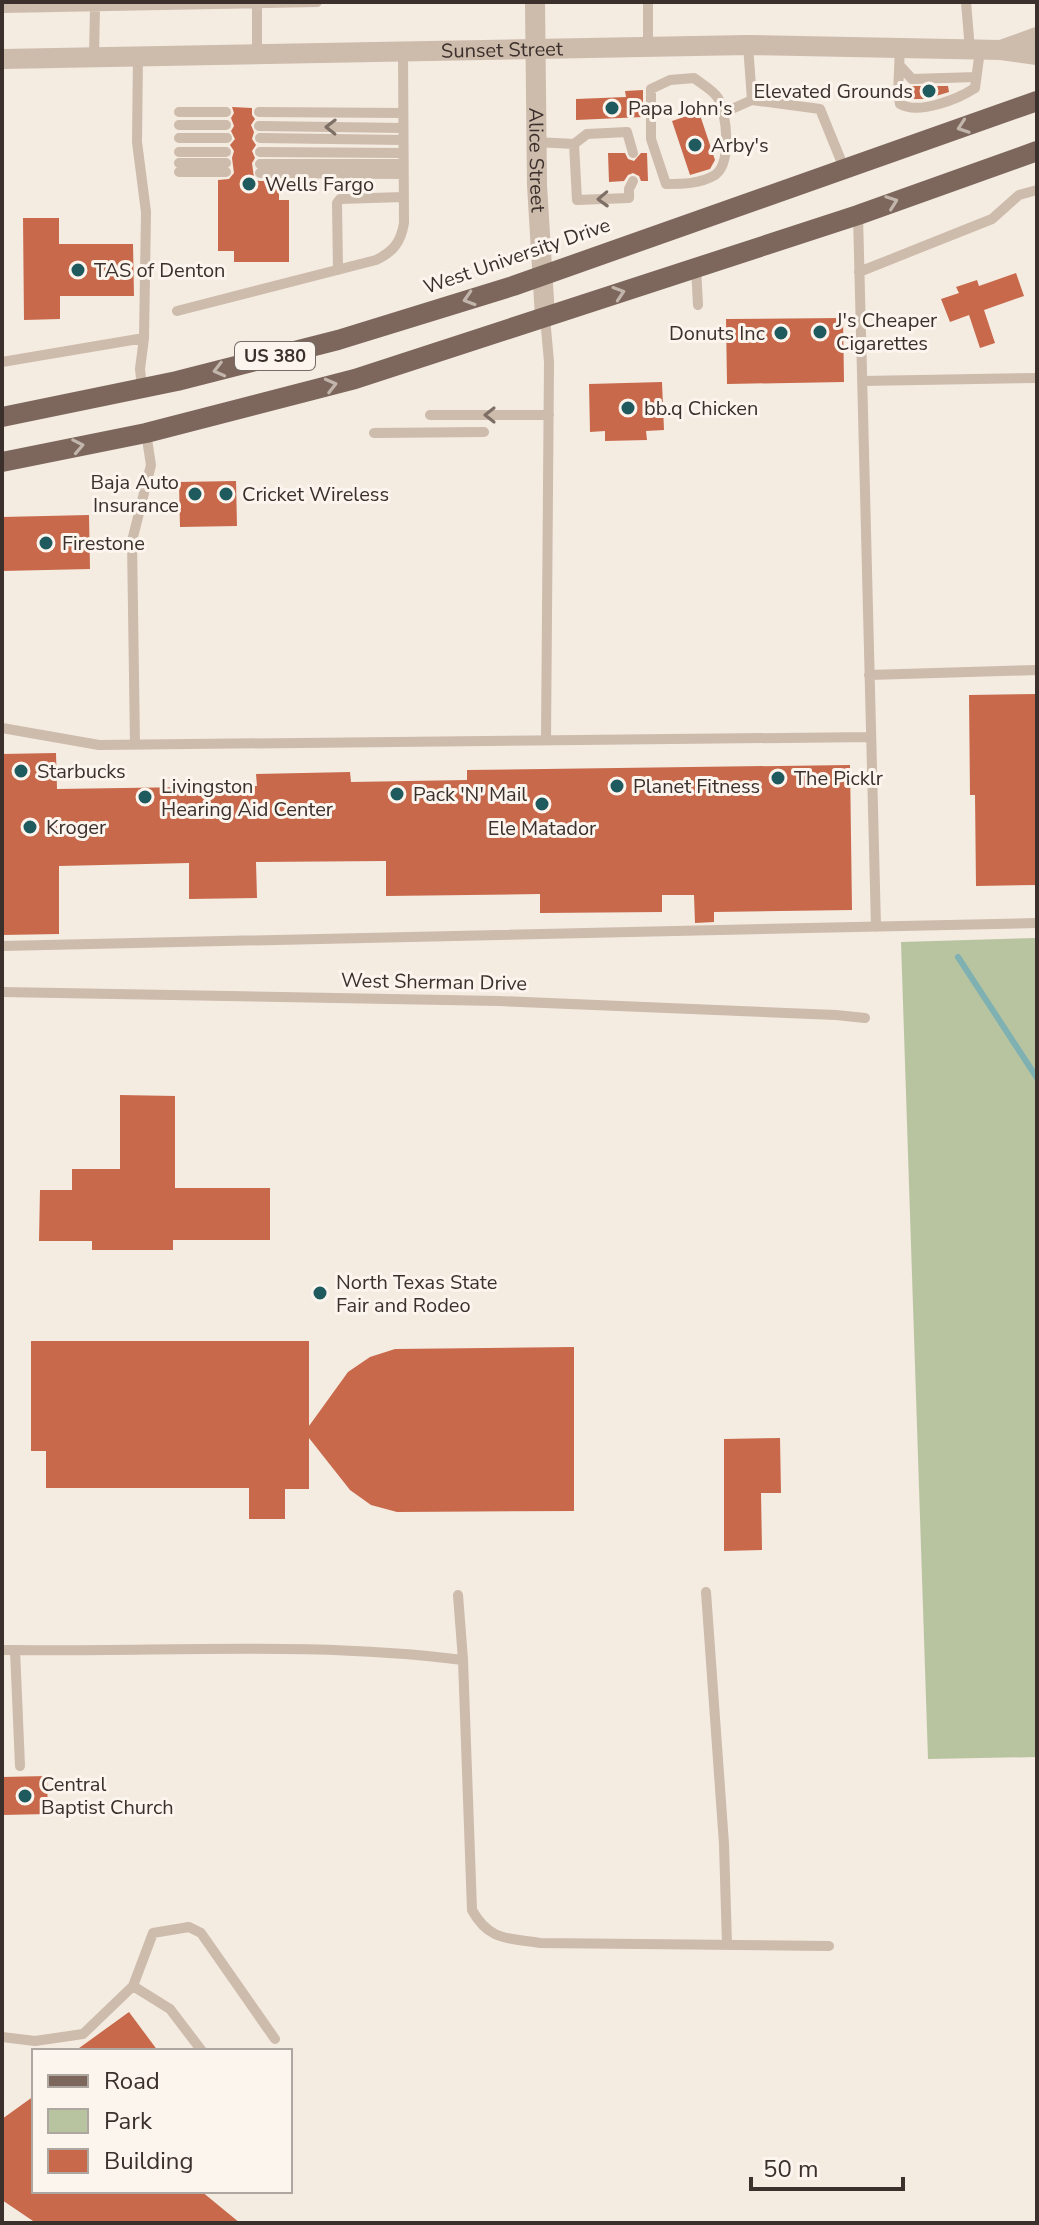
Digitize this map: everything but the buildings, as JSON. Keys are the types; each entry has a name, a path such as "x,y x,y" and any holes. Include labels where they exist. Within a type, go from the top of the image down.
{"main road":[{"name":"West University Drive","path":"2,417 142,388 338,340 513,286 1037,101"},
{"name":"US 380","path":"2,462 146,433 355,379 858,215 1037,151"}],"street":[{"name":"Alice Street","path":"535,2 536,142 545,317"},
{"name":"Sunset Street","path":"2,59 748,45 900,58 983,50 1037,37"},
{"name":"Sunset Street","path":"983,50 1037,55"}],"lane":[{"path":"2,8 317,2"},
{"path":"900,58 897,84 900,104 914,109 960,98 975,88 983,50 966,2"},
{"path":"257,3 257,55"},
{"path":"648,47 649,4"},
{"path":"94,57 95,6"},
{"path":"748,45 752,100"},
{"path":"177,311 376,260 397,245 402,234 403,52"},
{"path":"138,55 137,142 146,212 144,338 140,369 142,388"},
{"path":"900,58 912,79 976,77"},
{"path":"694,78 716,95 725,112 724,163 716,174 689,184 666,184 651,139 651,89 670,80 694,78"},
{"path":"725,112 752,100 820,109 844,168"},
{"path":"179,112 226,112"},
{"path":"259,112 403,113"},
{"path":"179,125 226,125"},
{"path":"259,126 403,134"},
{"path":"536,142 574,144 587,134 627,132 627,153"},
{"path":"260,138 403,134"},
{"path":"179,138 227,138"},
{"path":"574,144 577,200 629,198 628,184"},
{"path":"260,152 403,164"},
{"path":"179,162 226,162 179,162"},
{"path":"260,168 403,164"},
{"path":"859,272 992,219 1019,195 1037,190"},
{"path":"338,270 337,203 340,199 403,197"},
{"path":"858,215 876,927"},
{"path":"696,267 698,305"},
{"path":"545,317 549,362 546,740"},
{"path":"2,362 144,338"},
{"path":"862,381 1037,378"},
{"path":"430,415 549,415"},
{"path":"374,433 484,432"},
{"path":"135,745 132,541 151,465 146,433"},
{"path":"869,675 1037,670"},
{"path":"2,728 99,745 871,737"},
{"path":"2,946 1037,923"},
{"name":"West Sherman Drive","path":"2,992 499,1001 865,1018"},
{"path":"706,1592 724,1844 727,1945"},
{"path":"458,1595 472,1910 481,1927 497,1935 540,1943 829,1946"},
{"path":"2,1650 302,1648 415,1654 463,1660"},
{"path":"15,1650 20,1766"},
{"path":"2,2037 35,2041 83,2034 133,1986 153,1933 189,1927 201,1933 275,2039"},
{"path":"133,1986 170,2009 200,2049"}],"green space":[{"path":"1037,938 1037,1757 928,1759 901,942"}],"waterway":[{"path":"958,957 1037,1078"}],"place":[{"name":"Elevated Grounds","path":"929,91"},
{"name":"Papa John's","path":"612,108"},
{"name":"Arby's","path":"695,145"},
{"name":"Wells Fargo","path":"249,184"},
{"name":"TAS of Denton","path":"78,270"},
{"name":"J's Cheaper Cigarettes","path":"820,332"},
{"name":"Donuts Inc","path":"781,333"},
{"name":"bb.q Chicken","path":"628,408"},
{"name":"Baja Auto Insurance","path":"195,494"},
{"name":"Cricket Wireless","path":"226,494"},
{"name":"Firestone","path":"46,543"},
{"name":"Starbucks","path":"21,771"},
{"name":"The Picklr","path":"778,778"},
{"name":"Planet Fitness","path":"617,786"},
{"name":"Pack 'N' Mail","path":"397,794"},
{"name":"Livingston Hearing Aid Center","path":"145,797"},
{"name":"Ele Matador","path":"542,804"},
{"name":"Kroger","path":"30,827"},
{"name":"North Texas State Fair and Rodeo","path":"320,1293"},
{"name":"Central Baptist Church","path":"25,1796"}]}
